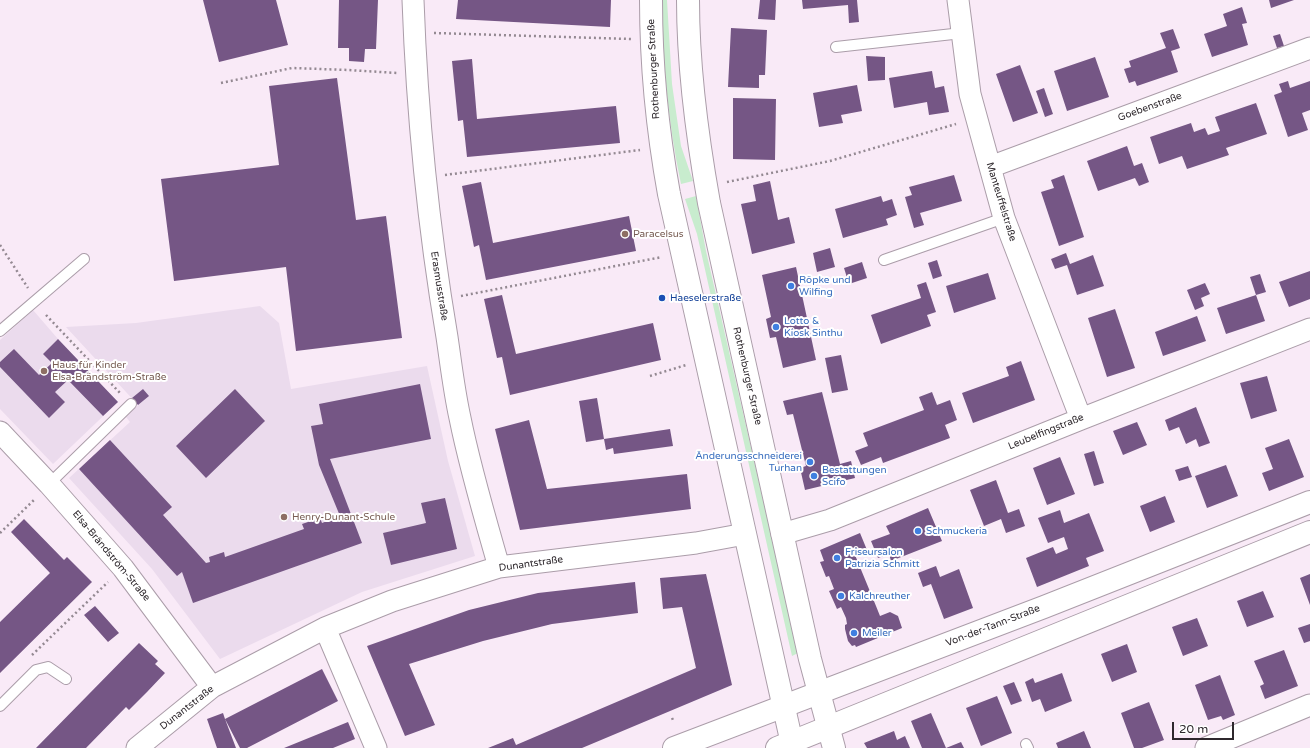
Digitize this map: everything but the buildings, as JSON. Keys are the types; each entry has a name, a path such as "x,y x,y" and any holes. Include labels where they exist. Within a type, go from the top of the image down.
{"main road":[{"name":"Rothenburger Straße","path":"651,0 653,84 661,147 682,253 784,706 787,746"},
{"name":"Rothenburger Straße","path":"688,0 692,79 706,187 782,534 831,738"},
{"name":"Von-der-Tann-Straße","path":"674,748 1059,601 1310,502"},
{"path":"787,746 831,738 1310,532"}],"street":[{"name":"Erasmusstraße","path":"413,0 416,75 424,177 440,300 460,417 477,490 499,567"},
{"name":"Manteuffelstraße","path":"958,0 970,94 1004,218 1080,418"},
{"name":"Goebenstraße","path":"990,167 1310,48"},
{"name":"Leubelfingstraße","path":"782,534 830,520 1080,418 1310,329"},
{"name":"Elsa-Brändström-Straße","path":"0,432 49,484 123,568 212,687"},
{"name":"Dunantstraße","path":"137,748 212,687 325,628 392,601 499,567 696,543 745,534"},
{"path":"325,628 376,748"},
{"path":"1206,748 1310,705"}],"lane":[{"path":"836,47 962,33"},
{"path":"884,260 1004,218"},
{"path":"0,332 84,259"},
{"path":"49,484 131,404"},
{"path":"0,706 36,670 48,667 66,679"}],"path":[{"path":"414,32 651,39"},
{"path":"221,83 292,68 416,75"},
{"path":"706,187 830,161 976,118"},
{"path":"424,177 661,147"},
{"path":"0,245 31,294"},
{"path":"440,300 682,253"},
{"path":"46,315 131,404"},
{"path":"650,376 706,359"},
{"path":"0,533 49,484"},
{"path":"28,659 123,568"}],"shaded area":[{"name":"Henry-Dunant-Schule","path":"260,306 279,323 291,389 427,366 448,461 475,556 362,592 220,659 152,569 69,478 130,422 126,417 138,405 66,327 136,323"},
{"name":"Haus für Kinder Elsa-Brändström-Straße","path":"33,310 58,339 118,402 53,464 0,409 0,340"}],"green space":[{"path":"661,0 667,0 672,84 681,146 693,181 681,184 676,161 667,92"},
{"path":"696,196 706,251 798,653 792,656 697,234 685,199"}],"place":[{"name":"Paracelsus","path":"625,234"},
{"name":"Röpke und Wilfing","path":"791,286"},
{"name":"Haeselerstraße","path":"662,298"},
{"name":"Lotto & Kiosk Sinthu","path":"776,327"},
{"name":"Haus für Kinder Elsa-Brändström-Straße","path":"44,371"},
{"name":"Änderungsschneiderei Turhan","path":"810,462"},
{"name":"Bestattungen Scifo","path":"814,476"},
{"name":"Henry-Dunant-Schule","path":"284,517"},
{"name":"Schmuckeria","path":"918,531"},
{"name":"Friseursalon Patrizia Schmitt","path":"837,558"},
{"name":"Kalchreuther","path":"841,596"},
{"name":"Meiler","path":"854,633"}]}
